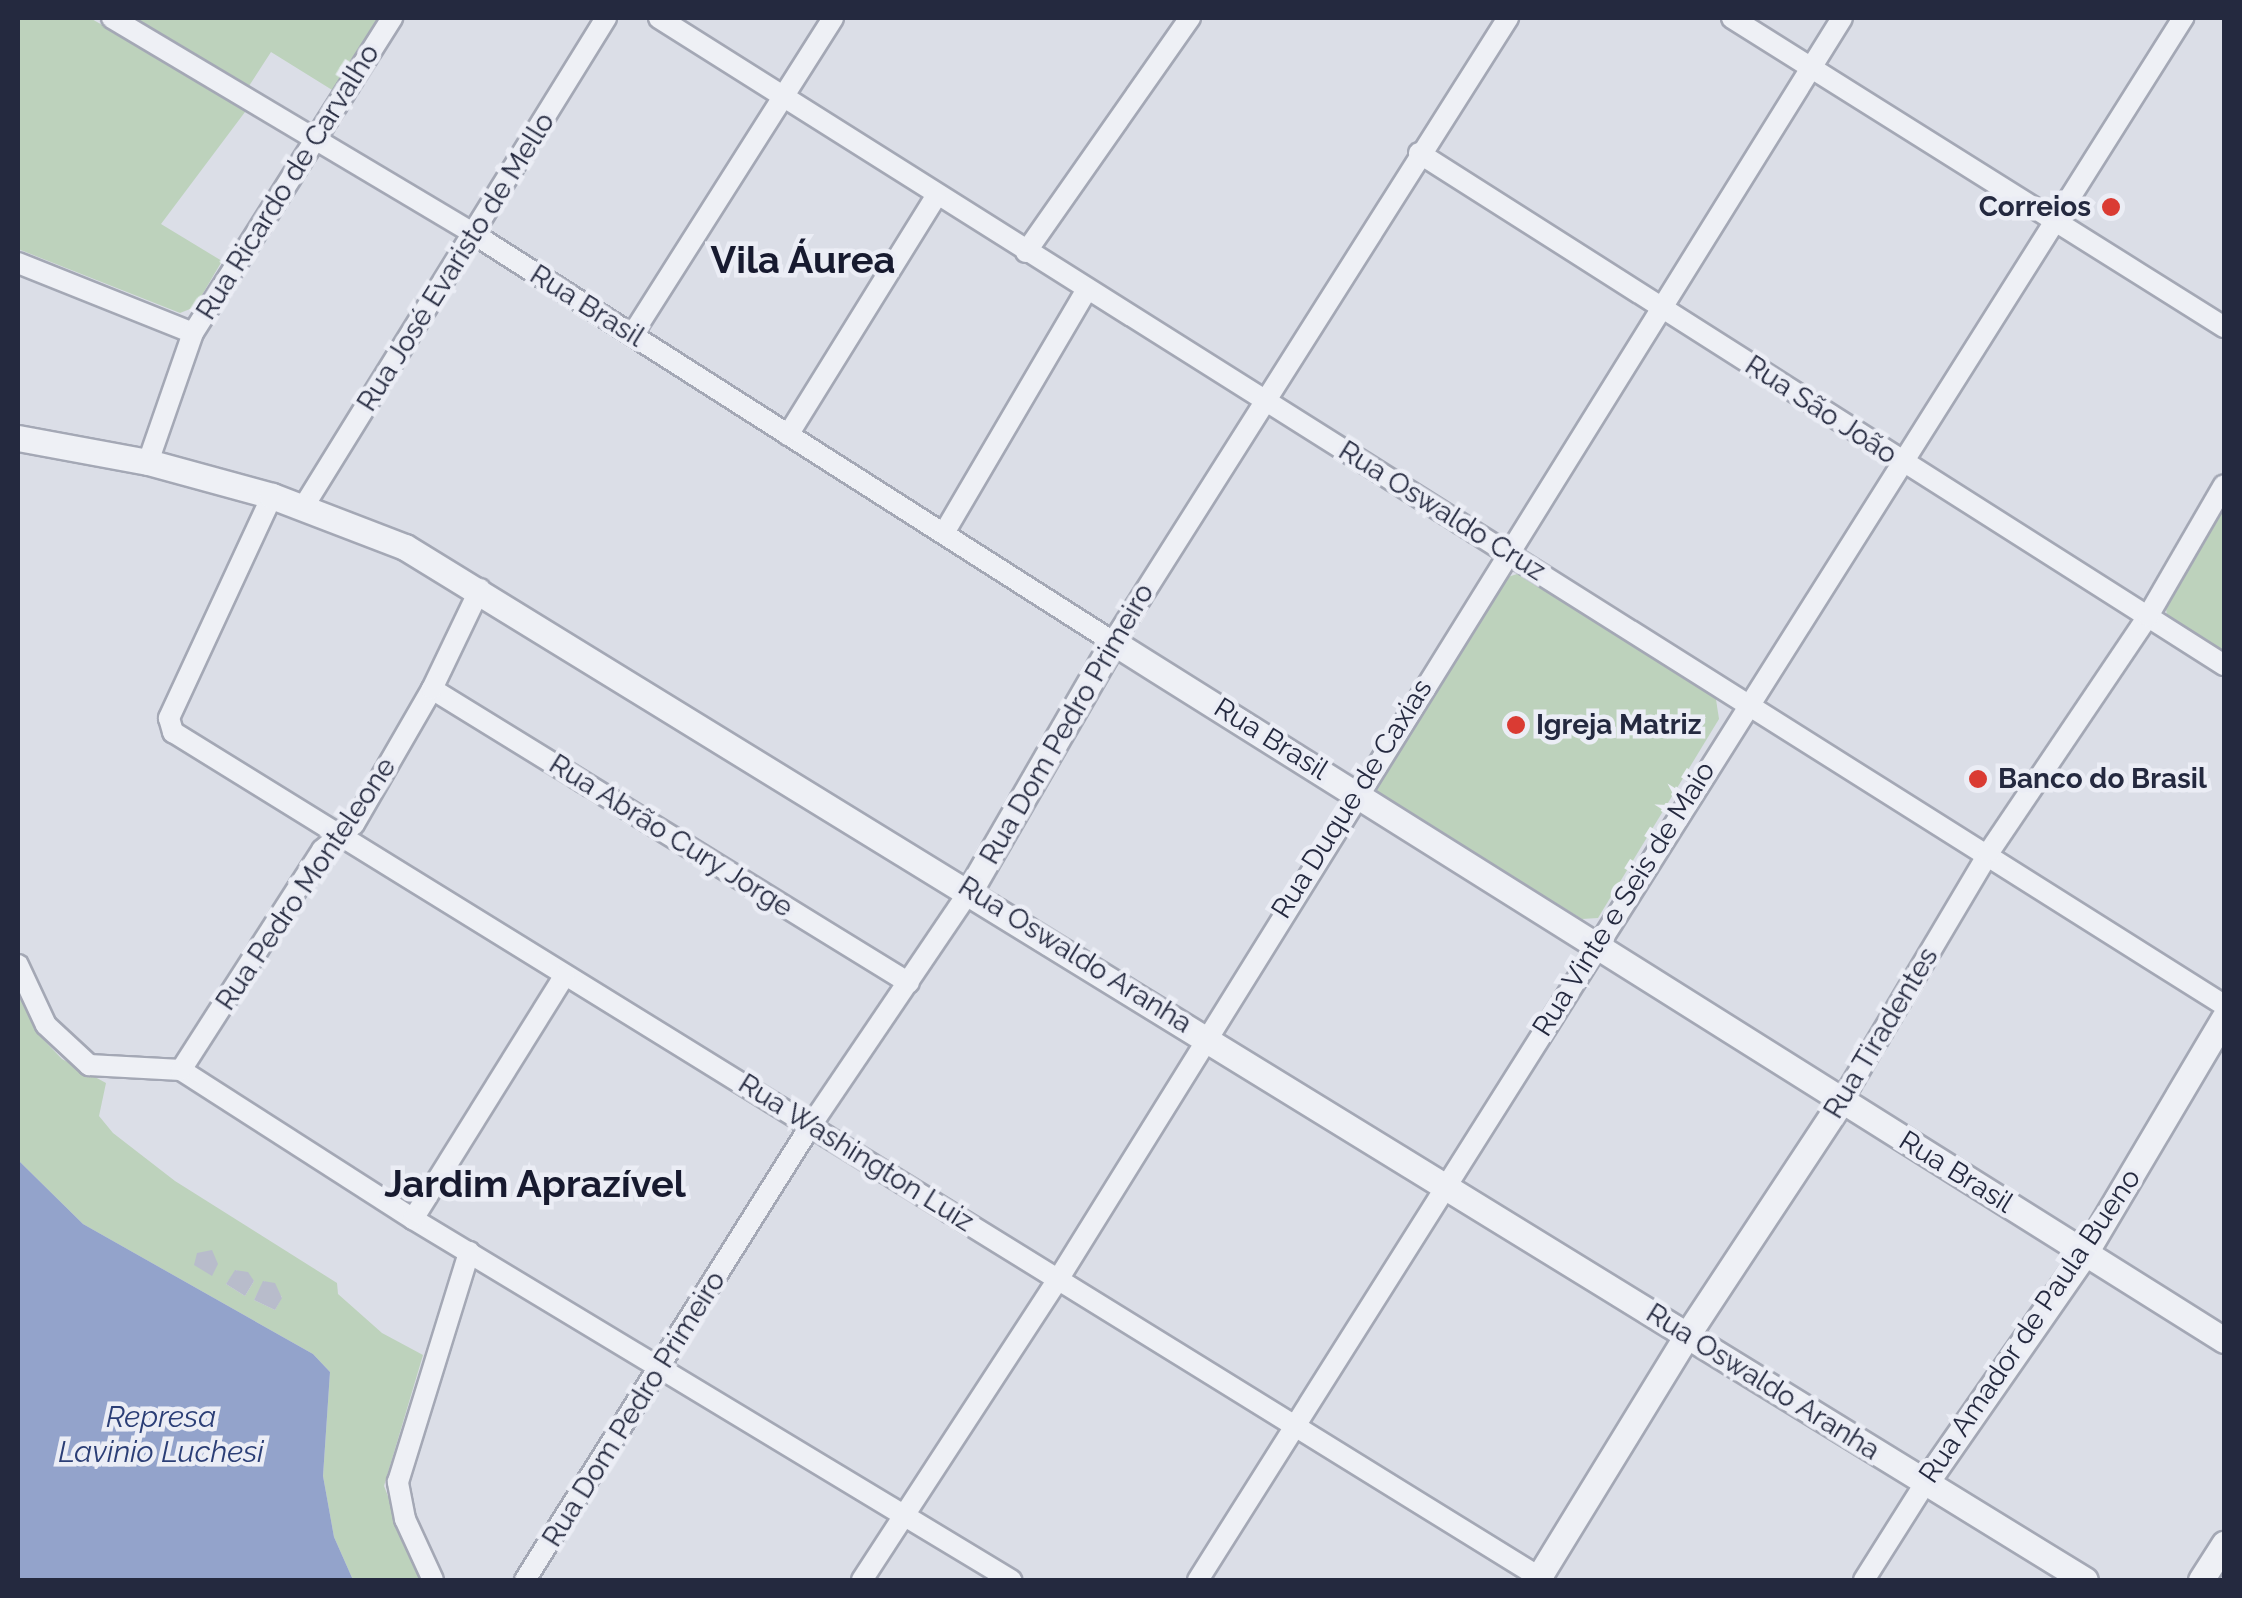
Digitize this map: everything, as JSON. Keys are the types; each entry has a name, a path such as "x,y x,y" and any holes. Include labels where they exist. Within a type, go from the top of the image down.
{"street":[{"name":"Rua Brasil","path":"112,18 476,236 1113,642 1356,791 2224,1340"},
{"name":"Rua Ricardo de Carvalho","path":"148,462 193,332 392,18"},
{"name":"Rua José Evaristo de Mello","path":"304,506 476,236 606,18"},
{"name":"Rua Oswaldo Cruz","path":"659,18 1086,291 1265,398 2224,1004"},
{"path":"632,335 833,18"},
{"path":"1026,252 1190,18"},
{"name":"Rua Dom Pedro Primeiro","path":"525,1580 812,1126 970,890 1113,642 1508,18"},
{"path":"1732,18 2224,326"},
{"name":"Rua Duque de Caxias","path":"862,1580 901,1514 1059,1278 1356,791 1842,18"},
{"name":"Rua Vinte e Seis de Maio","path":"1198,1580 1595,942 2184,18"},
{"name":"Rua São João","path":"1419,153 2224,665"},
{"path":"788,435 936,196"},
{"path":"18,263 193,332"},
{"path":"944,533 1086,291"},
{"name":"Rua Oswaldo Aranha","path":"18,438 148,462 272,496 405,547 970,890 2085,1580"},
{"name":"Rua Tiradentes","path":"1540,1579 1687,1334 1842,1100 1989,852 2148,616 2224,485"},
{"name":"Rua Washington Luiz","path":"272,496 168,725 335,837 1059,1278 1540,1579"},
{"name":"Rua Pedro Monteleone","path":"181,1070 335,837 354,824 432,690 480,590"},
{"name":"Rua Abrão Cury Jorge","path":"432,690 909,982"},
{"path":"18,966 46,1025 90,1065 181,1070 414,1219 1011,1580"},
{"path":"414,1219 564,976"},
{"name":"Rua Amador de Paula Bueno","path":"1864,1580 1926,1482 2085,1254 2224,1018"},
{"path":"433,1580 404,1519 398,1482 469,1252"},
{"path":"2202,1580 2224,1544"}],"green space":[{"path":"18,18 90,18 248,108 161,224 222,261 195,307 180,313 18,249"},
{"path":"135,18 382,18 337,93 271,52 249,86"},
{"path":"2224,504 2224,651 2167,616 2165,602"},
{"path":"1520,573 1715,693 1719,719 1598,918 1582,919 1374,793 1372,778 1499,580"},
{"path":"18,989 36,1032 62,1059 106,1083 99,1116 113,1133 175,1181 337,1283 338,1294 382,1333 423,1355 384,1486 421,1580 353,1580 334,1537 323,1476 330,1372 313,1354 83,1224 18,1160","holes":["236,1270 254,1281 245,1296 226,1284","264,1281 282,1297 275,1310 254,1300"]}],"water":[{"name":"Represa Lavinio Luchesi","path":"18,1160 83,1224 313,1354 330,1372 323,1476 334,1537 353,1580 18,1580"}],"building":[{"path":"212,1250 218,1264 212,1276 194,1265 197,1253"},
{"path":"235,1270 248,1272 254,1281 245,1296 226,1284"},
{"path":"263,1281 275,1283 282,1298 275,1310 254,1300"}],"place":[{"name":"Correios","path":"2111,207"},
{"name":"Igreja Matriz","path":"1516,725"},
{"name":"Banco do Brasil","path":"1978,779"}],"district":[{"name":"Vila Áurea","path":"803,260"},
{"name":"Jardim Aprazível","path":"535,1184"}]}
